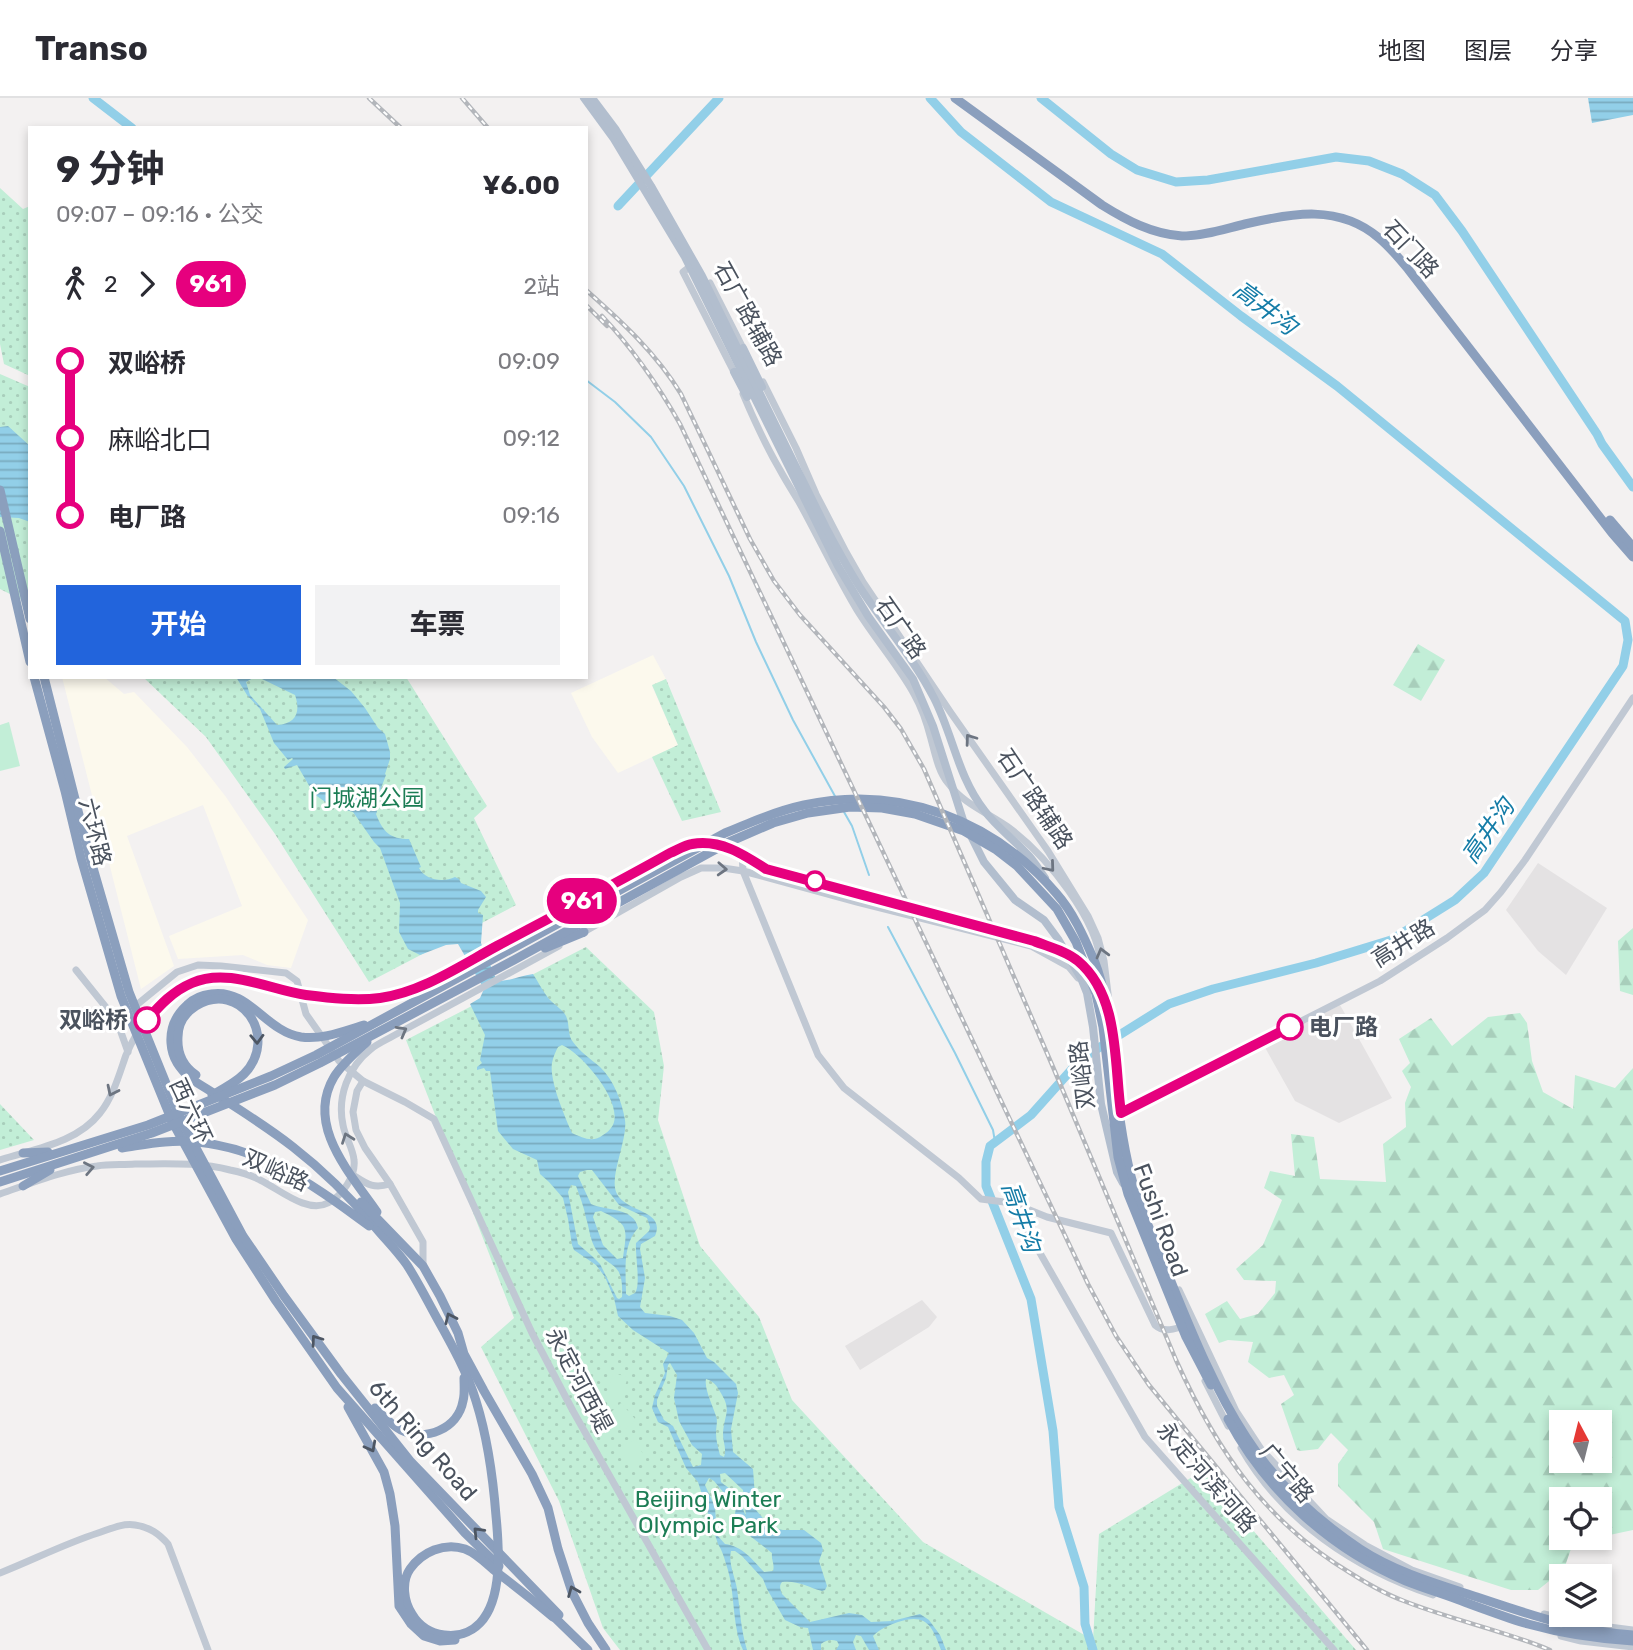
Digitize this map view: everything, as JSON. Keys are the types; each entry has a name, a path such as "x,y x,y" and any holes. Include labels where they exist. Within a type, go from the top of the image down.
{"highway":[{"name":"石门路","path":"955,98 1102,205 1146,228 1170,234 1194,235 1290,214 1314,212 1350,220 1379,237 1408,269 1604,523 1633,556"},
{"name":"石门路","path":"962,98 1121,211 1157,227 1195,231 1290,209 1315,208 1349,215 1374,228 1415,271 1633,547"},
{"path":"0,490 28,610"},
{"path":"0,531 28,656"},
{"name":"六环路","path":"35,679 81,858 125,994"},
{"path":"45,679 125,994"},
{"name":"Fushi Road","path":"521,944 725,833 771,814 806,804 849,799 877,799 914,804 948,815 983,831 1017,854 1058,894 1087,944 1104,991 1117,1100 1134,1187 1192,1334 1231,1413 1257,1453 1286,1487 1324,1523 1363,1551 1409,1574 1531,1616 1584,1629 1633,1632"},
{"name":"Fushi Road","path":"514,960 729,842 773,823 808,813 850,807 882,808 915,814 964,831 995,849 1026,875 1057,909 1076,942 1096,994 1118,1157 1128,1194 1186,1337 1251,1458 1280,1493 1319,1530 1359,1558 1407,1581 1528,1624 1633,1641"},
{"path":"0,1171 148,1125 273,1080 521,944 565,911"},
{"path":"0,1182 152,1133 379,1031 514,960 584,932"},
{"name":"西六环","path":"125,994 172,1121 240,1238"},
{"path":"189,1007 197,998 206,995 229,994 248,1004 278,1029 288,1034 310,1038 323,1037 379,1021"},
{"path":"189,1109 234,1082 254,1061 259,1035 255,1022 238,1005 226,1000 201,1003 178,1014 172,1025 171,1048 181,1070 191,1079 263,1125 295,1145 355,1194 389,1236"},
{"path":"379,1031 339,1071 329,1089 325,1117 328,1132 355,1194 389,1236 407,1264 451,1342 476,1399 488,1448 501,1536"},
{"path":"100,1151 166,1142 208,1144 249,1153 271,1162 329,1197 389,1236 424,1266 458,1333 490,1434 498,1474 503,1568 489,1621 471,1636 440,1641 424,1636 411,1624 399,1606 395,1526 384,1472 337,1388"},
{"path":"23,1153 60,1152"},
{"path":"23,1186 64,1163"},
{"name":"6th Ring Road","path":"240,1238 341,1374 411,1462 532,1588 596,1650"},
{"name":"6th Ring Road","path":"240,1238 276,1301 337,1388 465,1533 588,1650"},
{"path":"464,1354 532,1474 548,1508 572,1592 606,1650"},
{"path":"341,1374 388,1421 401,1430 417,1435 437,1432 457,1417 463,1403 464,1373"},
{"path":"495,1602 479,1625 468,1631 454,1636 433,1634 414,1617 406,1603 404,1590 407,1573 416,1560 433,1550 451,1546 467,1550 553,1617"}],"main road":[{"name":"石广路","path":"584,98 614,139 685,257 845,563 917,677 963,820 984,862 1015,900 1044,920 1081,978 1087,993 1093,1027 1101,1104 1117,1172 1128,1194"},
{"name":"石广路","path":"592,98 616,130 702,276 716,312 797,485 838,566 868,616 938,705 961,769 984,811 1029,856 1058,894"},
{"path":"743,348 783,442"},
{"path":"734,372 774,449 797,485"}],"street":[{"name":"石广路辅路","path":"1088,971 1098,969 1101,965 1096,942 1090,925 1067,888 1034,849 1012,830 966,802 947,783 916,698 828,561 769,449 734,372 683,272 697,260 766,389 816,494 863,582 1078,898 1098,938 1107,976 1111,1024"},
{"name":"高井路","path":"1106,1119 1355,994 1447,938 1485,910 1525,860 1633,698"},
{"path":"1034,849 1042,843"},
{"name":"双峪路","path":"128,1052 147,1020 159,1006 177,991 194,982 214,977 236,979 305,995 355,999 401,994 449,972 690,844 718,844 742,854 766,869 1034,941 1072,957 1088,971 1104,997 1111,1024 1121,1113"},
{"path":"742,854 743,871 818,1055 844,1088 960,1178 981,1199 1012,1203 1047,1217 1111,1233 1155,1325 1164,1330 1181,1327"},
{"name":"双峪路","path":"0,1194 70,1171 98,1166 176,1163 215,1166 239,1172 259,1179 303,1203 318,1206 327,1204 338,1196 353,1175 354,1156 343,1128 340,1111 342,1097 357,1062 371,1049 701,869 743,871 1031,946 1069,967 1078,978 1090,1005 1097,1038 1106,1119"},
{"path":"117,1021 177,972 198,965 286,973 297,981 306,1014 317,1031 339,1061 363,1081 357,1091 353,1112 356,1130 423,1241 424,1266"},
{"path":"0,1160 64,1140 80,1131 99,1114 110,1097 128,1052 117,1021 76,970"},
{"name":"永定河西堤","path":"363,1081 434,1119 532,1334 708,1650"},
{"name":"广宁路","path":"1121,1113 1125,1148 1137,1191 1159,1247 1236,1411 1261,1449 1326,1520 1412,1570 1491,1599 1586,1624 1633,1632"},
{"name":"广宁路","path":"1106,1119 1135,1223 1199,1368 1248,1460 1279,1498 1318,1536 1358,1563 1406,1587 1581,1641 1633,1647"},
{"path":"353,1175 378,1187 390,1184"},
{"name":"永定河滨河路","path":"1012,1203 1145,1437 1334,1650"},
{"path":"0,1573 67,1543 120,1525 149,1528 168,1544 208,1650"}],"shaded area":[{"path":"653,655 666,679 652,686 678,745 618,773 592,737 571,693"},
{"path":"63,679 106,679 124,694 134,692 187,747 226,797 308,920 291,968 267,965 243,955 178,959 169,936 242,906 203,805 127,836 174,966 141,989"},
{"path":"1538,863 1607,908 1566,975 1538,951 1506,910"},
{"path":"1340,1005 1392,1098 1339,1123 1295,1101 1263,1044"},
{"path":"922,1300 937,1317 929,1327 860,1370 845,1346"}],"green space":[{"path":"0,188 23,209 28,207 28,375 4,364 0,344"},
{"path":"0,374 28,386 28,603 0,589"},
{"path":"1418,644 1445,660 1421,701 1393,685"},
{"name":"门城湖公园","path":"145,679 407,679 487,806 474,818 516,905 369,982 275,834 206,737"},
{"path":"666,679 721,812 682,821 652,757 678,745 652,685"},
{"path":"9,722 20,766 0,771 0,725"},
{"path":"1633,928 1633,995 1620,991 1618,941"},
{"name":"Beijing Winter Olympic Park","path":"586,947 654,1012 664,1066 658,1120 700,1246 759,1317 792,1400 923,1542 1093,1640 1099,1534 1202,1471 1356,1650 620,1650 603,1628 559,1501 481,1347 514,1318 406,1040"},
{"path":"1520,1013 1527,1023 1532,1061 1543,1092 1573,1109 1575,1075 1615,1088 1633,1068 1633,1530 1612,1534 1612,1487 1549,1487 1549,1550 1571,1550 1566,1564 1549,1564 1549,1581 1538,1590 1511,1590 1383,1549 1374,1522 1338,1486 1338,1464 1348,1450 1331,1433 1318,1449 1297,1450 1281,1404 1294,1395 1284,1375 1269,1378 1248,1362 1253,1342 1228,1340 1219,1343 1205,1314 1227,1301 1240,1319 1258,1314 1275,1293 1276,1281 1244,1280 1236,1269 1263,1245 1282,1200 1264,1188 1270,1171 1295,1176 1291,1134 1314,1137 1320,1179 1386,1182 1383,1144 1406,1127 1405,1103 1411,1087 1402,1071 1410,1063 1399,1039 1431,1018 1452,1046 1488,1017"},
{"path":"0,1104 34,1140 0,1150"},
{"path":"613,1373 628,1377 620,1401 606,1397"},
{"path":"621,1403 636,1420 624,1430 610,1413"},
{"path":"636,1439 645,1459 631,1466 621,1446"}],"water":[{"path":"1588,98 1633,98 1633,115 1592,123"},
{"path":"8,426 28,444 28,521 0,517 0,427"},
{"path":"237,679 251,679 246,682 250,695 277,725 293,720 297,712 295,695 262,679 336,679 351,691 385,734 390,752 386,775 375,804 381,826 392,836 409,839 421,867 419,868 425,875 440,880 455,877 461,883 481,891 486,897 478,910 478,913 483,915 481,943 497,981 533,974 548,998 566,1016 573,1042 605,1072 613,1085 625,1120 615,1178 617,1194 629,1205 650,1216 657,1228 655,1236 641,1244 645,1278 640,1307 645,1313 682,1320 694,1333 707,1358 736,1384 738,1393 731,1429 733,1452 753,1469 756,1510 771,1528 804,1530 821,1543 823,1550 819,1561 827,1586 825,1590 782,1582 782,1594 810,1622 849,1613 862,1615 871,1622 892,1621 920,1614 929,1620 940,1635 946,1650 941,1650 927,1623 915,1619 895,1623 873,1636 879,1650 869,1650 861,1636 856,1635 853,1642 856,1650 836,1650 839,1645 837,1641 831,1640 821,1644 821,1650 813,1650 808,1628 785,1620 763,1579 742,1556 731,1551 731,1565 747,1650 743,1650 729,1575 698,1482 686,1468 668,1427 658,1422 652,1408 665,1373 663,1364 669,1353 633,1330 618,1316 605,1277 596,1265 574,1250 563,1198 540,1174 537,1160 513,1149 498,1131 490,1071 484,1068 477,1070 482,1063 480,1060 485,1035 470,1004 480,998 484,989 458,944 446,945 420,955 408,949 399,932 400,903 380,848 353,812 331,806 314,794 297,765 285,769 293,759 288,760 274,743 260,709","holes":["562,1045 571,1050 591,1069 613,1107 615,1119 610,1129 595,1139 572,1133 553,1079 552,1063 558,1047","592,1170 619,1205 647,1218 649,1231 636,1243 637,1289 629,1296 626,1294 627,1251 638,1228 631,1216 591,1204 578,1176 580,1172","571,1185 576,1186 594,1246 620,1276 622,1297 619,1299 600,1264 578,1244 568,1192","601,1211 622,1224 625,1234 623,1258 617,1259 603,1245 593,1217 595,1212","670,1363 677,1375 674,1398 679,1421 692,1445 702,1454 701,1465 693,1467 673,1426 664,1420 657,1406","706,1379 716,1386 726,1403 724,1457 720,1455 716,1436 717,1418 706,1388","725,1473 743,1490 746,1516 737,1496 721,1482 720,1474","709,1478 736,1508 734,1519 737,1526 772,1553 773,1571 764,1572 737,1547 725,1544 717,1535 715,1507 705,1485"]}],"waterway":[{"path":"93,98 129,126"},
{"path":"618,206 719,98"},
{"name":"高井沟","path":"930,98 961,132 1051,202 1162,254 1337,386 1625,621 1628,640 1623,666 1484,873 1455,900 1391,940 1316,963 1213,989 1169,1004 1081,1059 1031,1115 990,1146 986,1162 986,1186 1031,1299 1053,1431 1059,1507 1084,1587 1085,1624 1093,1650"},
{"path":"1041,98 1111,154 1137,170 1176,182 1208,180 1336,157 1369,161 1402,174 1435,195 1462,231 1633,487"},
{"path":"588,382 615,402 651,437 684,486 729,576 756,642 793,720 836,798"},
{"path":"844,812 852,826 869,875"},
{"path":"888,927 955,1053 993,1130 995,1142"}],"railway":[{"path":"369,98 399,126"},
{"path":"462,98 486,126"},
{"path":"588,292 638,339 671,379 681,394 750,539 774,581 800,615 884,707 901,729 924,769 1176,1360 1227,1454 1247,1482 1294,1531 1321,1554 1358,1578 1404,1601 1550,1650"},
{"path":"588,307 607,326"},
{"path":"602,316 644,368 680,424 1088,1284 1116,1336 1149,1385 1367,1650"}],"bus line":[{"name":"961","path":"147,1020 177,991 194,982 214,977 236,979 305,995 355,999 401,994 449,972 670,853 690,844 718,844 742,854 766,869 1034,941 1078,961 1097,983 1111,1020 1121,1113 1290,1027"}],"place":[{"name":"双峪桥","path":"147,1020"},
{"name":"电厂路","path":"1290,1027"}]}
